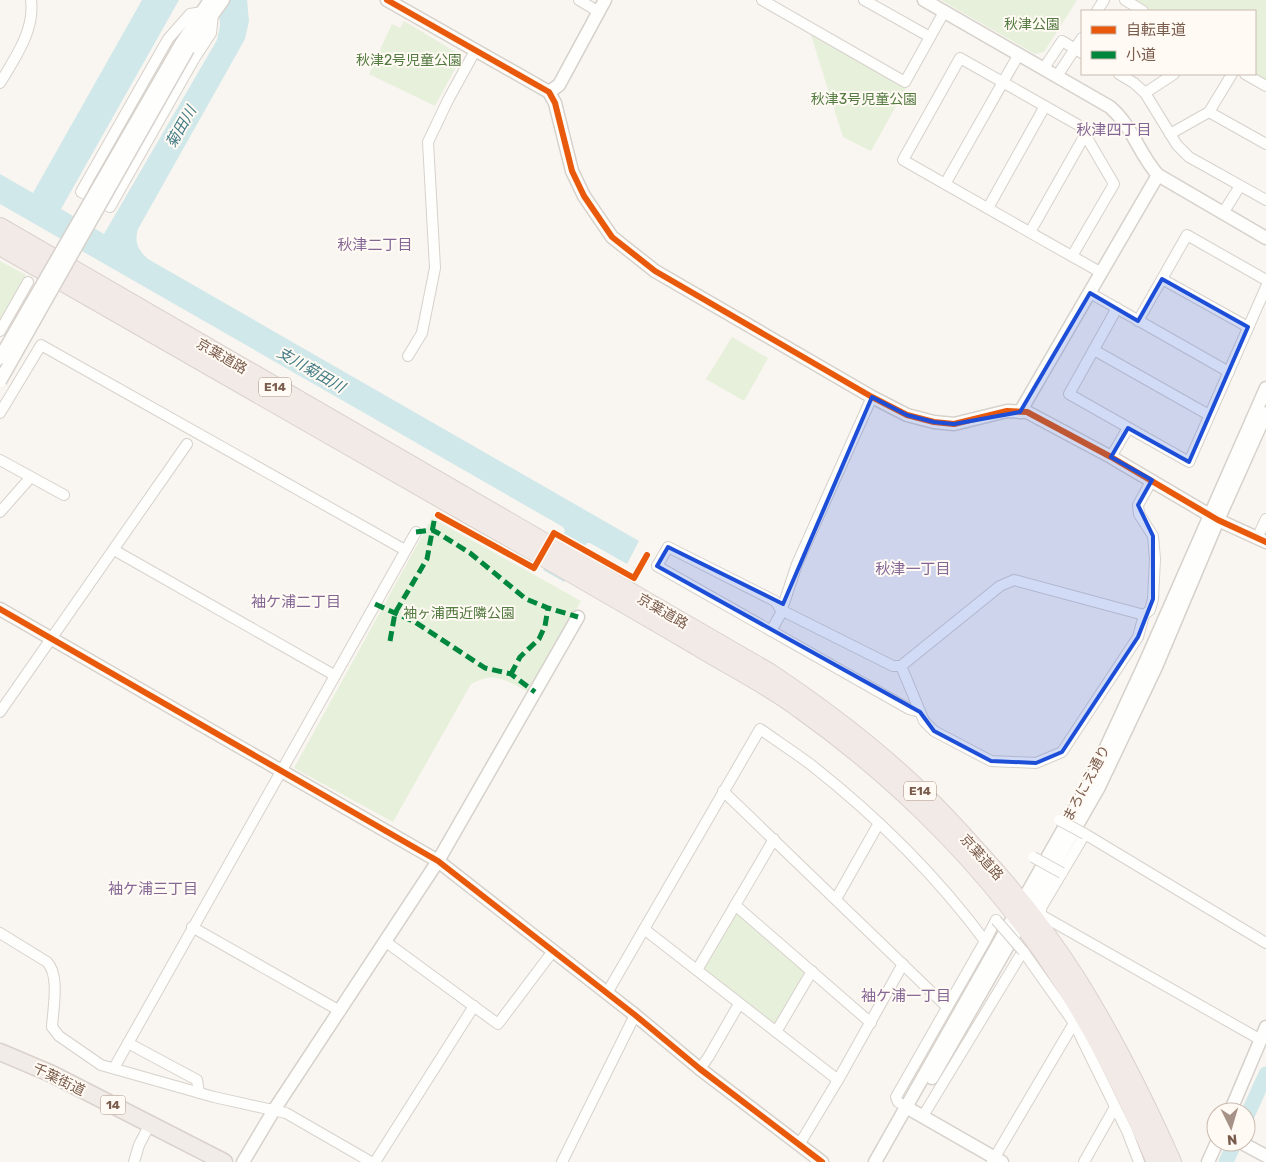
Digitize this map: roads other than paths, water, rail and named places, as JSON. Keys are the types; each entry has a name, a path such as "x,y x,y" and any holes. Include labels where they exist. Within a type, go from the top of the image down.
{"highway":[{"name":"京葉道路","path":"0,227 547,552"},
{"name":"京葉道路","path":"0,246 580,570 763,684 836,735 875,768 946,835 1021,912 1077,980 1118,1050 1148,1125 1156,1162"},
{"name":"千葉街道","path":"0,1052 52,1074 224,1162"},
{"name":"京葉道路","path":"1148,1125 1172,1162"}],"street":[{"path":"0,83 29,30 31,0"},
{"path":"207,13 190,14 168,39 81,192 110,207 194,59 211,33 207,13 210,0"},
{"path":"0,358 185,47 207,13 223,0"},
{"path":"387,0 549,92 554,103 572,171 584,196 612,237 655,271 872,397 908,415 934,422 954,424 1007,411 1027,412 1152,480 1214,517 1262,540 1266,519"},
{"path":"579,0 599,12"},
{"path":"549,92 558,85 605,0"},
{"path":"762,0 905,82 944,12"},
{"path":"864,0 930,37"},
{"path":"924,0 1098,99 1120,115 1150,166 1158,175 1266,238"},
{"path":"1125,0 1141,10"},
{"path":"1044,68 1062,41 1079,51 1057,76"},
{"path":"0,381 185,47"},
{"path":"408,356 422,333 435,268 428,142 448,100 475,51"},
{"path":"945,184 1019,54"},
{"path":"1072,256 1114,184 1080,126 960,58 903,160 1100,272"},
{"path":"1121,75 1144,92 1177,145 1189,157 1266,200"},
{"path":"1144,92 1172,75"},
{"path":"1170,134 1209,112 1231,75"},
{"path":"1247,75 1266,86"},
{"path":"988,208 1045,106"},
{"path":"1209,112 1266,144"},
{"path":"1030,232 1085,135"},
{"path":"1020,412 1158,175"},
{"path":"1223,213 1240,186"},
{"path":"1138,320 1187,234 1266,280"},
{"path":"1162,279 1248,327"},
{"path":"0,331 28,282"},
{"path":"1117,308 1069,394 1189,462 1266,287"},
{"path":"1090,293 1228,372"},
{"path":"0,413 41,345 405,550"},
{"path":"1094,350 1209,415"},
{"name":"まろにえ通り","path":"1214,517 1266,388"},
{"path":"771,631 781,610 796,564 872,397"},
{"name":"まろにえ通り","path":"884,1162 914,1111 1090,782 1214,517 1266,412"},
{"path":"1110,457 1128,428"},
{"path":"0,712 187,444"},
{"path":"0,460 64,495"},
{"path":"0,512 30,478"},
{"path":"901,666 924,721 934,731 991,761 1036,763 1062,752 1138,637 1144,615 1150,610 1153,599 1155,558 1153,536 1139,514 1138,506 1152,480"},
{"path":"114,1068 416,532"},
{"path":"920,712 909,709 657,566 668,547 775,600 781,610 893,666 901,666 1000,586 1014,580 1144,615"},
{"path":"114,550 334,675"},
{"path":"0,608 438,862 822,1162"},
{"path":"243,1162 274,1110 438,862 578,616"},
{"path":"607,993 760,729 810,764 879,823 905,848 969,918 985,941"},
{"path":"723,791 947,1007"},
{"path":"1058,820 1085,834 1266,943"},
{"path":"836,900 879,823"},
{"path":"1085,834 1041,908 1041,915 1261,1040"},
{"path":"697,970 774,839"},
{"path":"1033,857 1062,873"},
{"path":"736,905 871,1023"},
{"path":"1074,1023 996,1161 898,1102 896,1097 996,920 1023,951 1074,1023 1115,1106 1139,1162"},
{"path":"192,927 340,1011"},
{"path":"644,929 838,1080"},
{"path":"0,933 47,962 51,967 54,978 52,1027 54,1031 102,1065 199,1093 286,1112 373,1162 474,1006"},
{"path":"386,942 498,1024 553,951"},
{"path":"914,1111 1023,951"},
{"path":"799,1145 904,964"},
{"path":"776,1032 812,971"},
{"path":"700,1068 739,1004"},
{"path":"562,1162 635,1015"},
{"path":"1234,1102 1266,1027"},
{"path":"128,1043 197,1080 199,1093"},
{"path":"1084,1162 1115,1106"},
{"name":"まろにえ通り","path":"875,1162 914,1111"},
{"path":"134,1162 139,1145 150,1124"}],"water":[{"path":"142,0 179,0 61,209 104,234 217,40 220,26 219,0 247,0 249,21 245,39 138,229 136,238 139,249 148,259 639,541 627,564 587,543 564,582 543,570 565,531 563,527 0,204 0,174 33,193"}],"waterway":[{"path":"1253,1102 1266,1074"},
{"path":"1226,1162 1230,1152"}],"district":[{"name":"秋津四丁目","path":"1114,130"},
{"name":"秋津二丁目","path":"375,245"},
{"name":"秋津一丁目","path":"913,569"},
{"name":"袖ケ浦二丁目","path":"296,602"},
{"name":"袖ケ浦三丁目","path":"153,889"},
{"name":"袖ケ浦一丁目","path":"906,996"}],"park label":[{"name":"秋津公園","path":"1032,24"},
{"name":"秋津2号児童公園","path":"409,60"},
{"name":"秋津3号児童公園","path":"864,99"},
{"name":"袖ヶ浦西近隣公園","path":"459,613"}],"water label":[{"name":"菊田川","path":"181,127"},
{"name":"支川菊田川","path":"311,370"}]}
